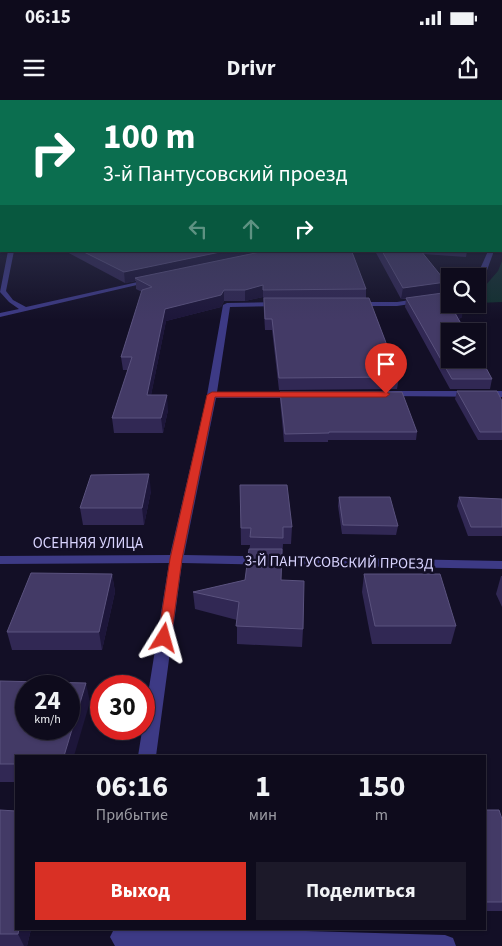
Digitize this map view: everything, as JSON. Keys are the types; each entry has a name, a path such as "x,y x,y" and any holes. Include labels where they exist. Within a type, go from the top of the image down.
{"street":[{"path":"11,252 3,291 12,301 23,308"},
{"path":"486,268 491,252"},
{"path":"0,314 156,280"},
{"path":"347,304 396,304 441,297"},
{"path":"147,755 176,559 212,395 227,305 297,304"},
{"path":"212,395 308,394"},
{"path":"376,394 502,394"},
{"name":"ОСЕННЯЯ УЛИЦА","path":"0,560 176,559"},
{"name":"3-Й ПАНТУСОВСКИЙ ПРОЕЗД","path":"176,559 502,565"},
{"path":"121,937 445,946"}],"green space":[{"path":"502,261 502,302 486,303 486,285 498,271"}],"building":[{"path":"84,252 220,252 124,272"},
{"path":"260,252 352,252 366,289 263,290 263,285 245,290 224,290 221,295 165,309 147,395 167,395 161,418 112,418 132,357 121,357 142,290 152,287 135,278"},
{"path":"383,252 422,252 441,276 441,283 403,288"},
{"path":"441,293 441,313 455,313 461,323 441,323 441,360 406,298"},
{"path":"264,298 369,298 399,377 279,378 272,319 265,319"},
{"path":"446,368 486,368 492,379 452,379"},
{"path":"457,391 497,391 502,401 502,432 480,432"},
{"path":"280,392 402,392 417,432 285,434"},
{"path":"149,474 142,508 80,508 91,475"},
{"path":"240,485 287,485 292,527 283,527 283,538 250,537 251,528 241,528"},
{"path":"339,497 390,497 398,526 343,525"},
{"path":"459,497 502,499 502,527 471,527"},
{"path":"249,549 282,549 281,580 304,581 303,629 236,626 239,602 193,592 245,580"},
{"path":"31,573 112,574 99,632 7,632"},
{"path":"364,574 440,574 456,626 375,626"},
{"path":"0,681 15,681 15,740 69,740 64,755 15,755 15,764 0,764"},
{"path":"80,683 86,683 80,703"},
{"path":"0,810 15,811 15,930 19,930 18,934 0,934"},
{"path":"486,810 499,810 502,819 502,902 486,902"}],"route":[{"path":"164,638 176,559 212,395 386,394"}]}
